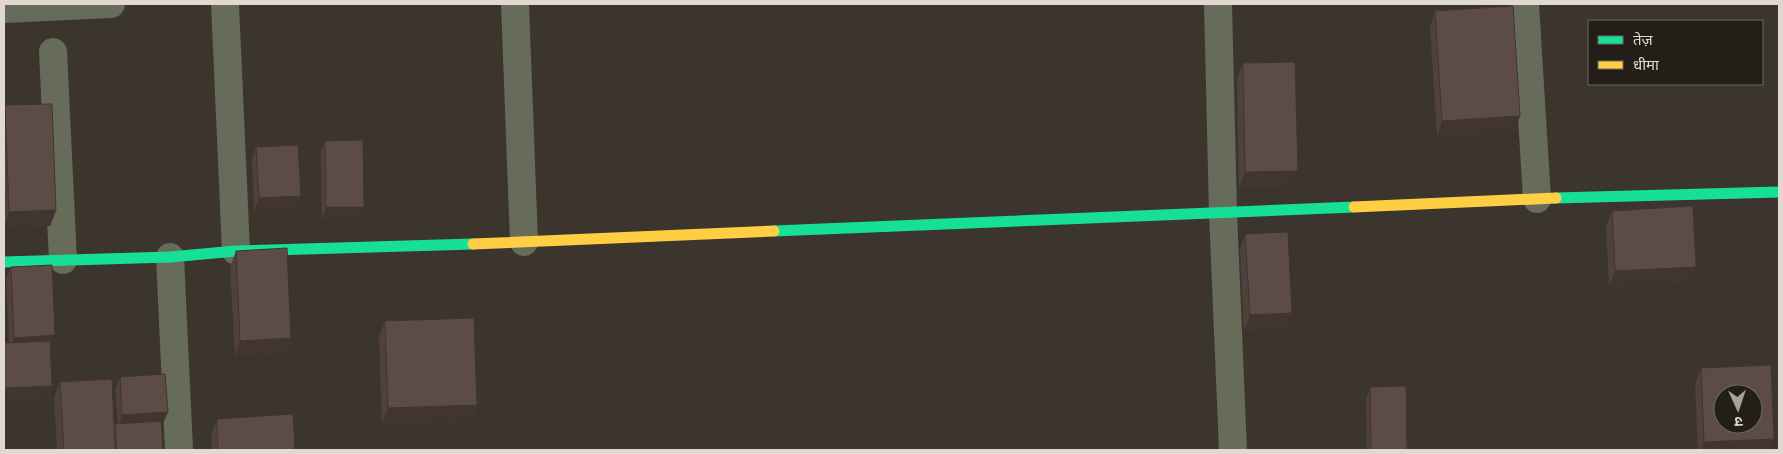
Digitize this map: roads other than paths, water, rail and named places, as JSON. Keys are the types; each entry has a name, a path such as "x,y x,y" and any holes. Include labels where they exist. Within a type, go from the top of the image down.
{"street":[{"path":"4,9 111,4"},
{"path":"225,4 236,251"},
{"path":"515,4 524,242"},
{"path":"1218,4 1223,213 1233,450"},
{"path":"1525,4 1537,200"},
{"path":"53,52 64,260"},
{"path":"4,262 170,257 236,251 524,242 1537,200 1779,192"},
{"path":"170,257 179,450"}]}
